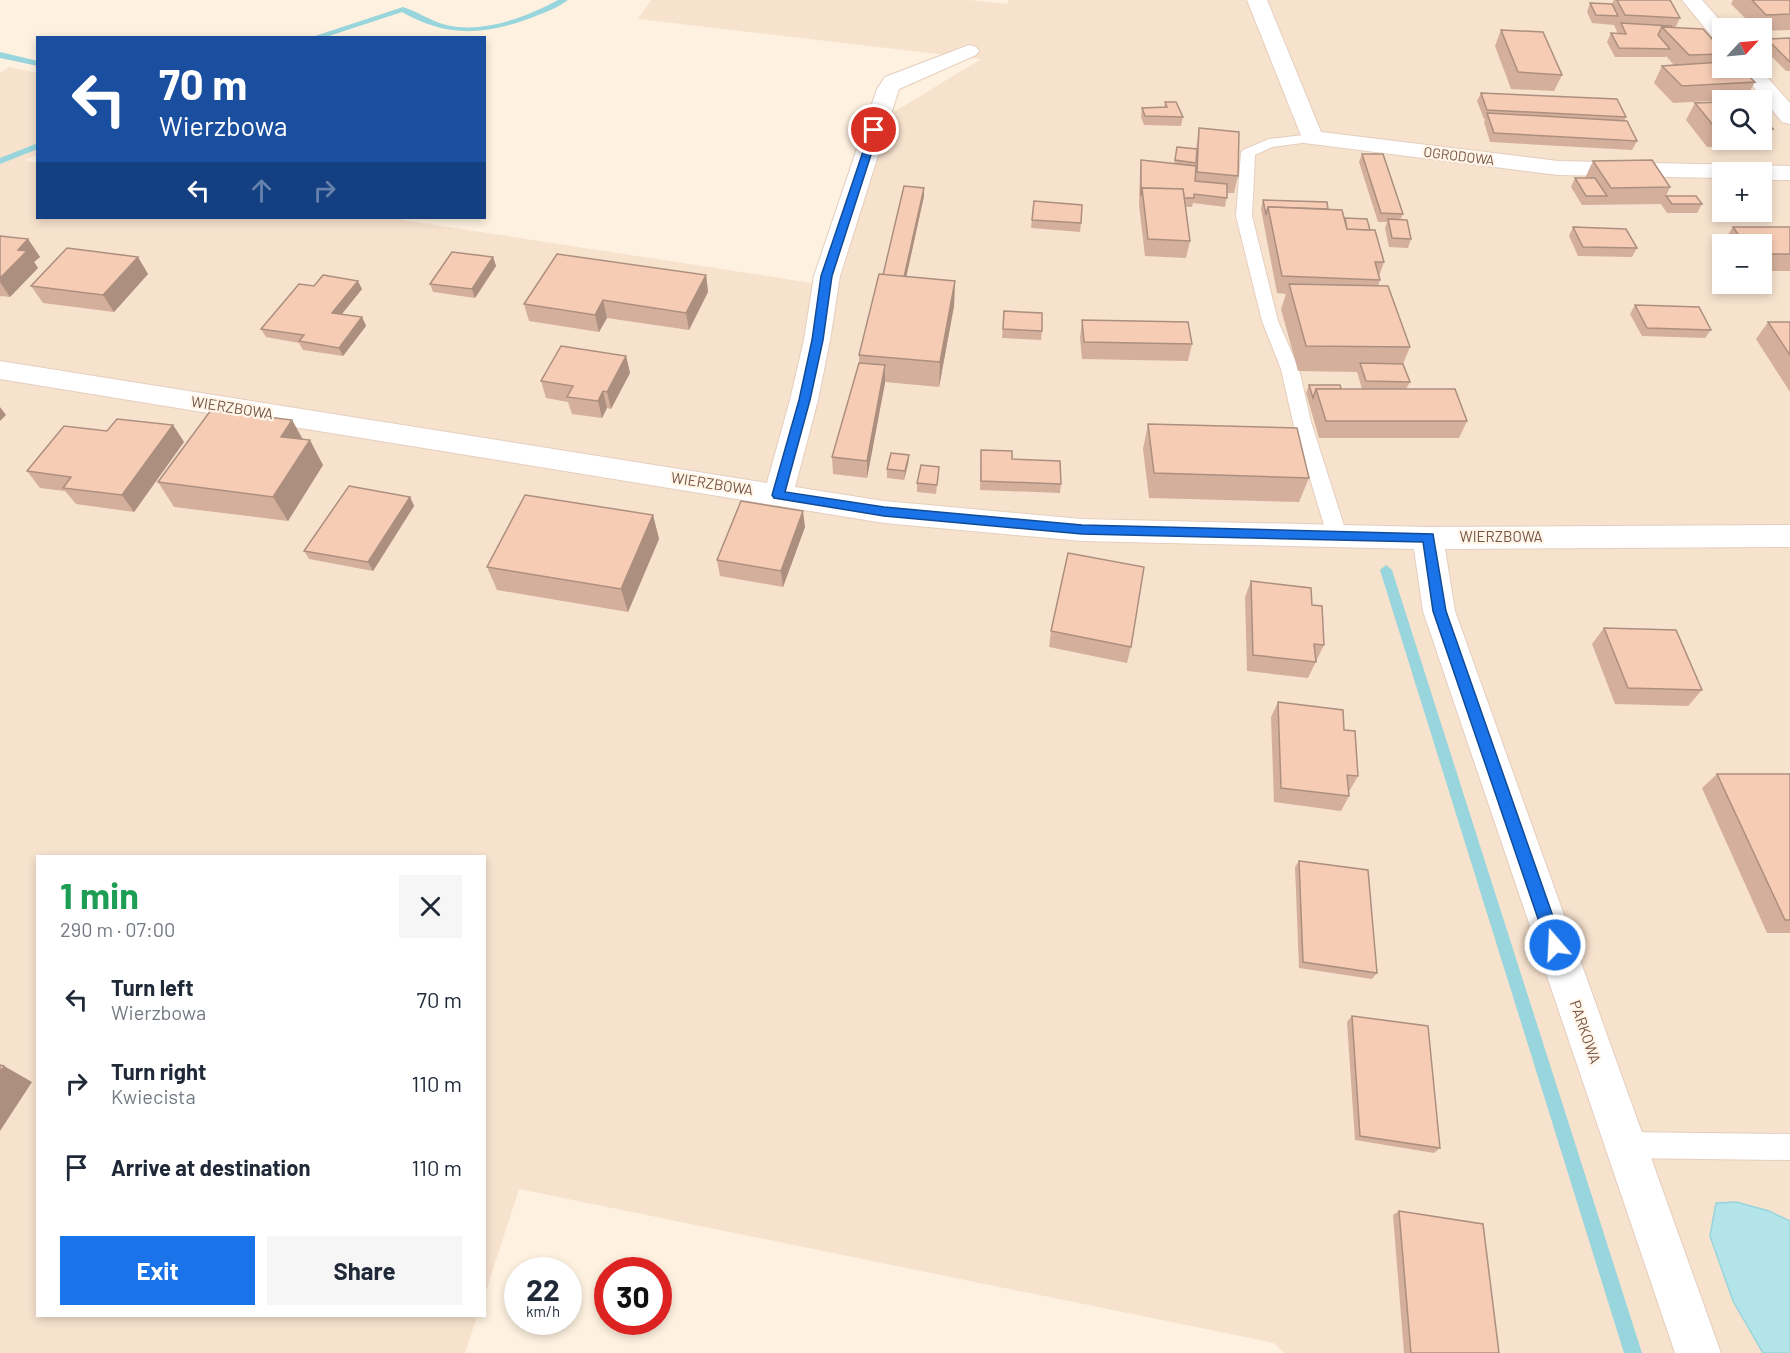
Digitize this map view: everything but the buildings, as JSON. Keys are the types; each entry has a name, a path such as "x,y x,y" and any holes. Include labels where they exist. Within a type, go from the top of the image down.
{"street":[{"path":"1257,0 1312,138"},
{"path":"1692,0 1712,24"},
{"path":"778,495 804,400 817,340 826,276 888,89 893,82 969,51"},
{"path":"1757,78 1790,117"},
{"name":"OGRODOWA","path":"1312,138 1558,168 1712,171"},
{"path":"1772,173 1790,173"},
{"name":"WIERZBOWA","path":"0,370 884,512 1082,530 1428,538 1790,536"},
{"name":"PARKOWA","path":"1428,538 1439,611 1698,1353"}],"lane":[{"path":"1312,138 1269,143 1248,153 1244,216 1270,321 1290,369 1302,422 1337,536"},
{"path":"1624,1145 1790,1147"}],"shaded area":[{"path":"651,0 970,0 1007,4 1009,0 1790,0 1790,1353 1284,1353 1274,1343 519,1189 486,1291 486,855 36,855 36,1317 477,1317 465,1353 0,1353 0,73 9,67 36,73 36,155 25,160 36,163 36,219 396,219 812,283 866,129 981,59 638,19"}],"water":[{"path":"1736,1202 1769,1211 1790,1221 1790,1353 1763,1353 1733,1301 1710,1236 1716,1203"}],"waterway":[{"path":"319,36 403,9 445,27 472,30 520,19 564,0"},
{"path":"0,55 36,64"},
{"path":"0,161 36,147"},
{"path":"1386,570 1633,1353"}],"route":[{"path":"874,130 826,276 817,340 804,400 778,495 884,512 1082,530 1428,538 1439,611 1555,945"}]}
